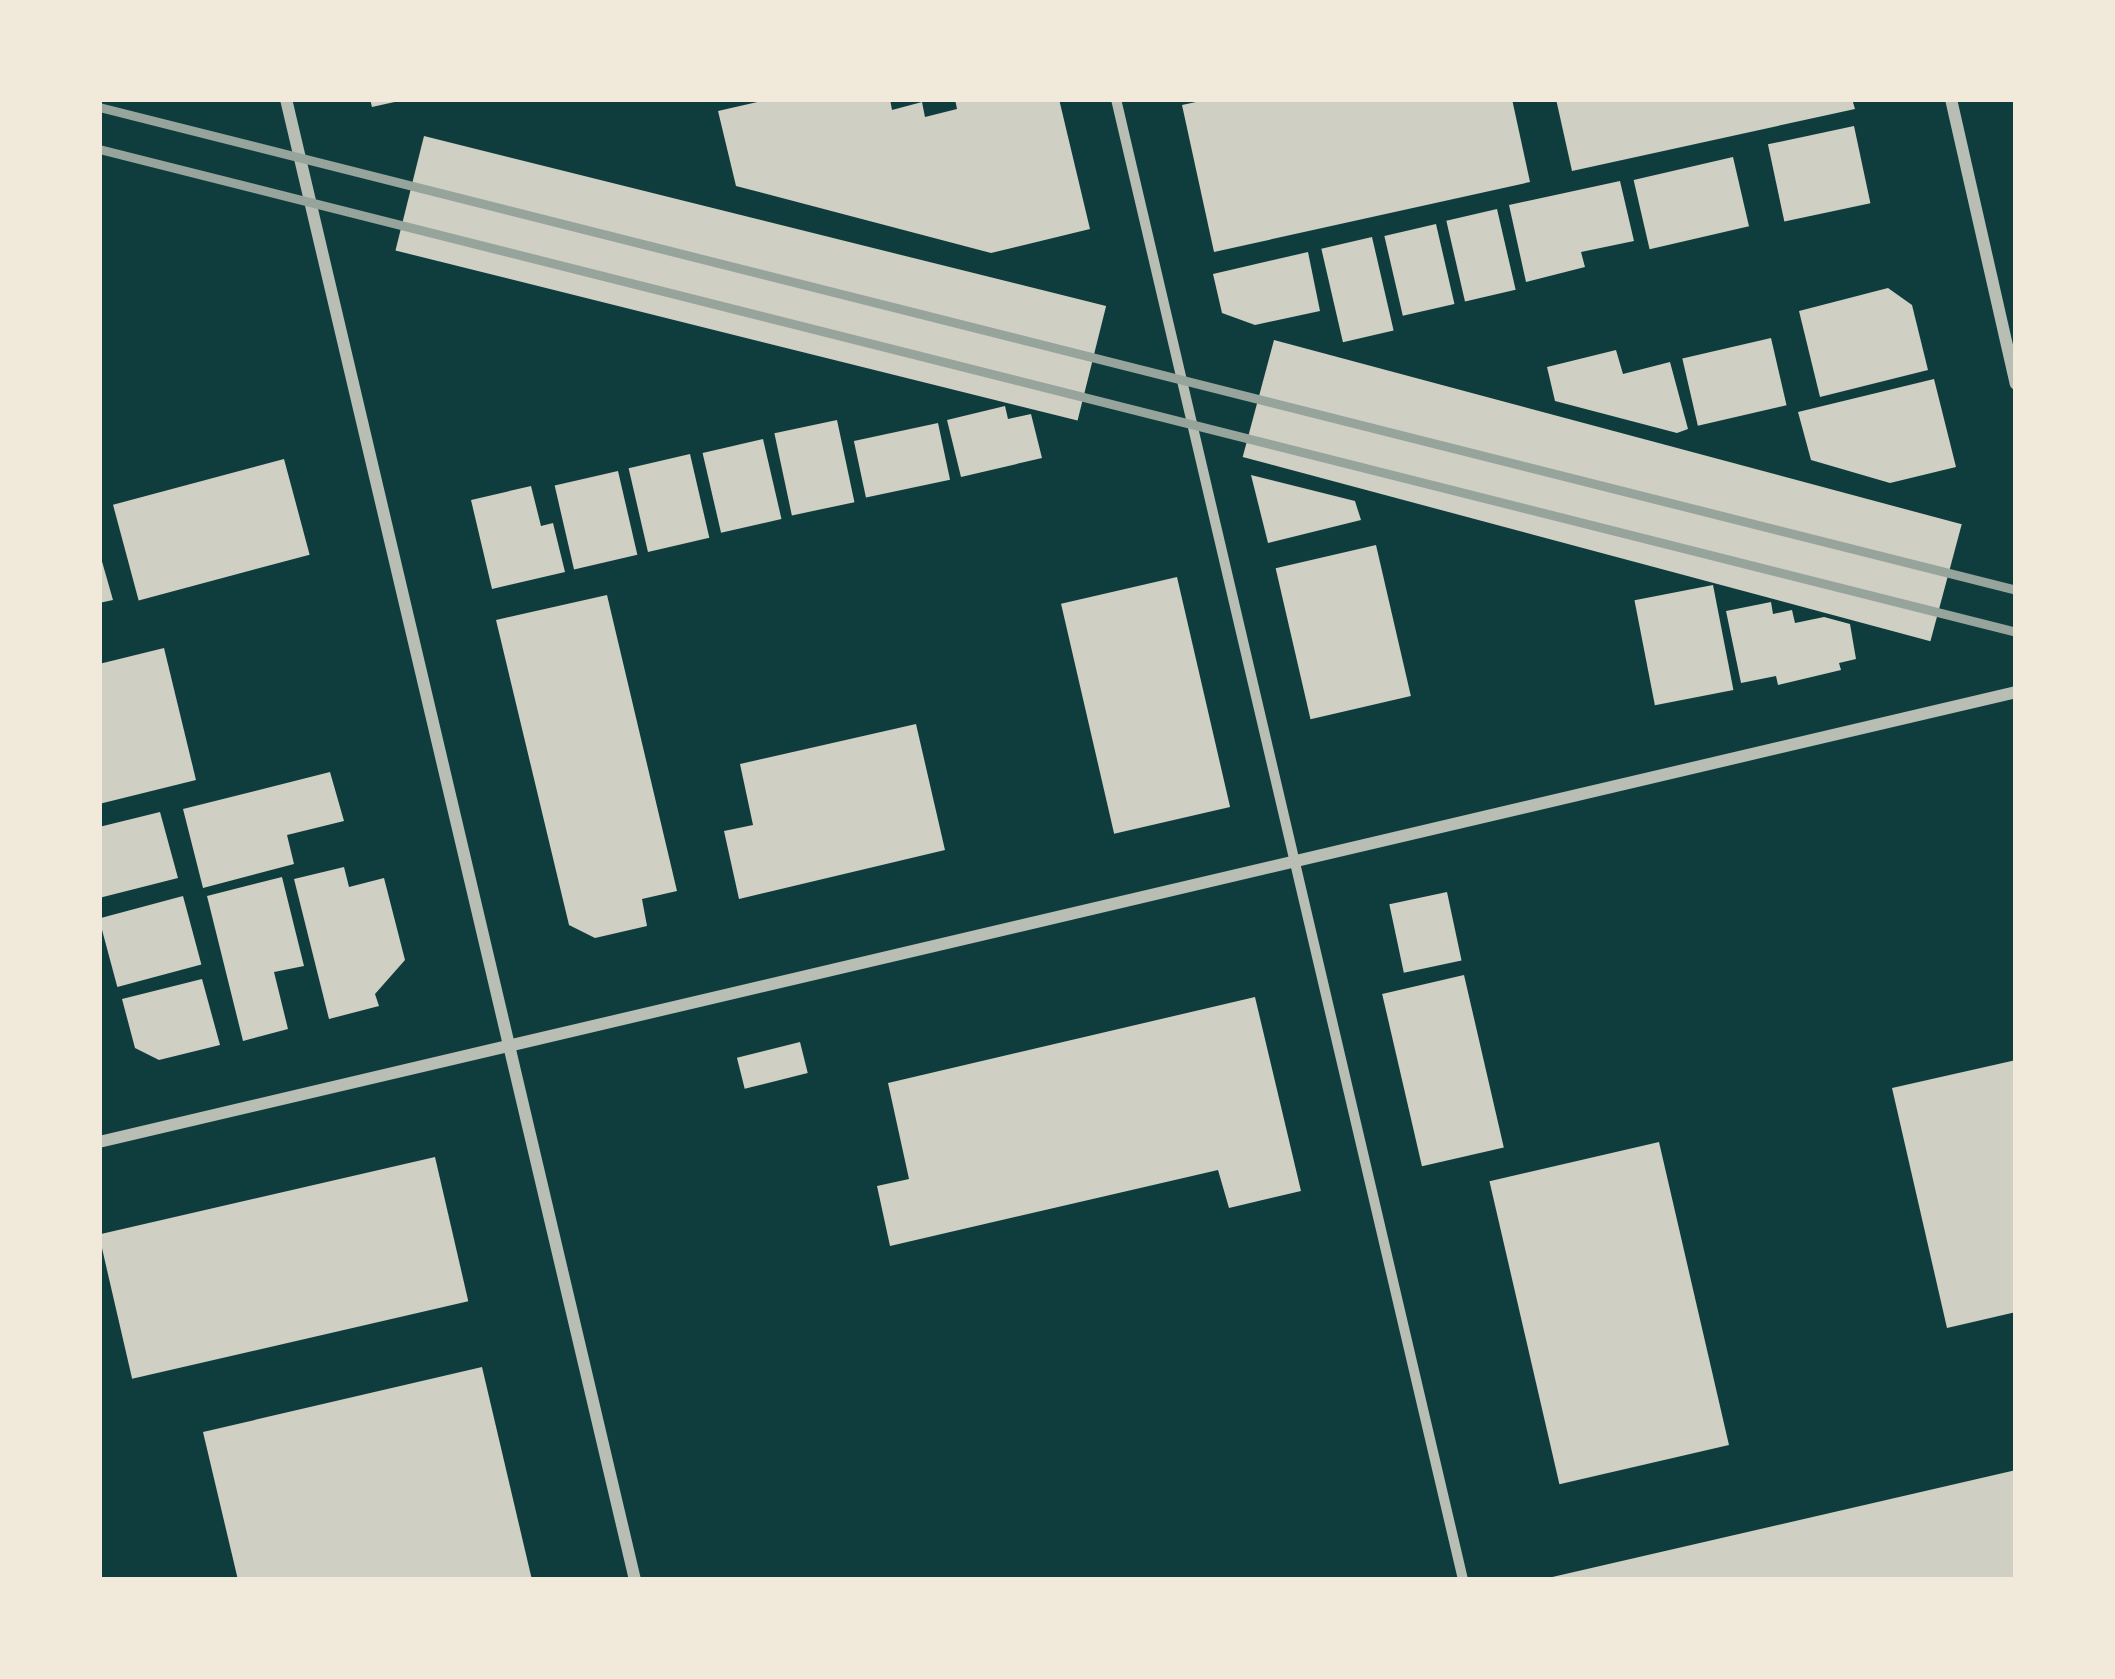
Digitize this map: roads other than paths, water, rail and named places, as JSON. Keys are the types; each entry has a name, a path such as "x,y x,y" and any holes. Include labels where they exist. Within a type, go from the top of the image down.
{"street":[{"path":"286,99 635,1580"},
{"path":"1116,99 1462,1580"},
{"path":"1951,99 2016,384"},
{"path":"99,1142 2016,692"}],"railway":[{"path":"99,107 2016,590"},
{"path":"99,149 2016,632"}]}
